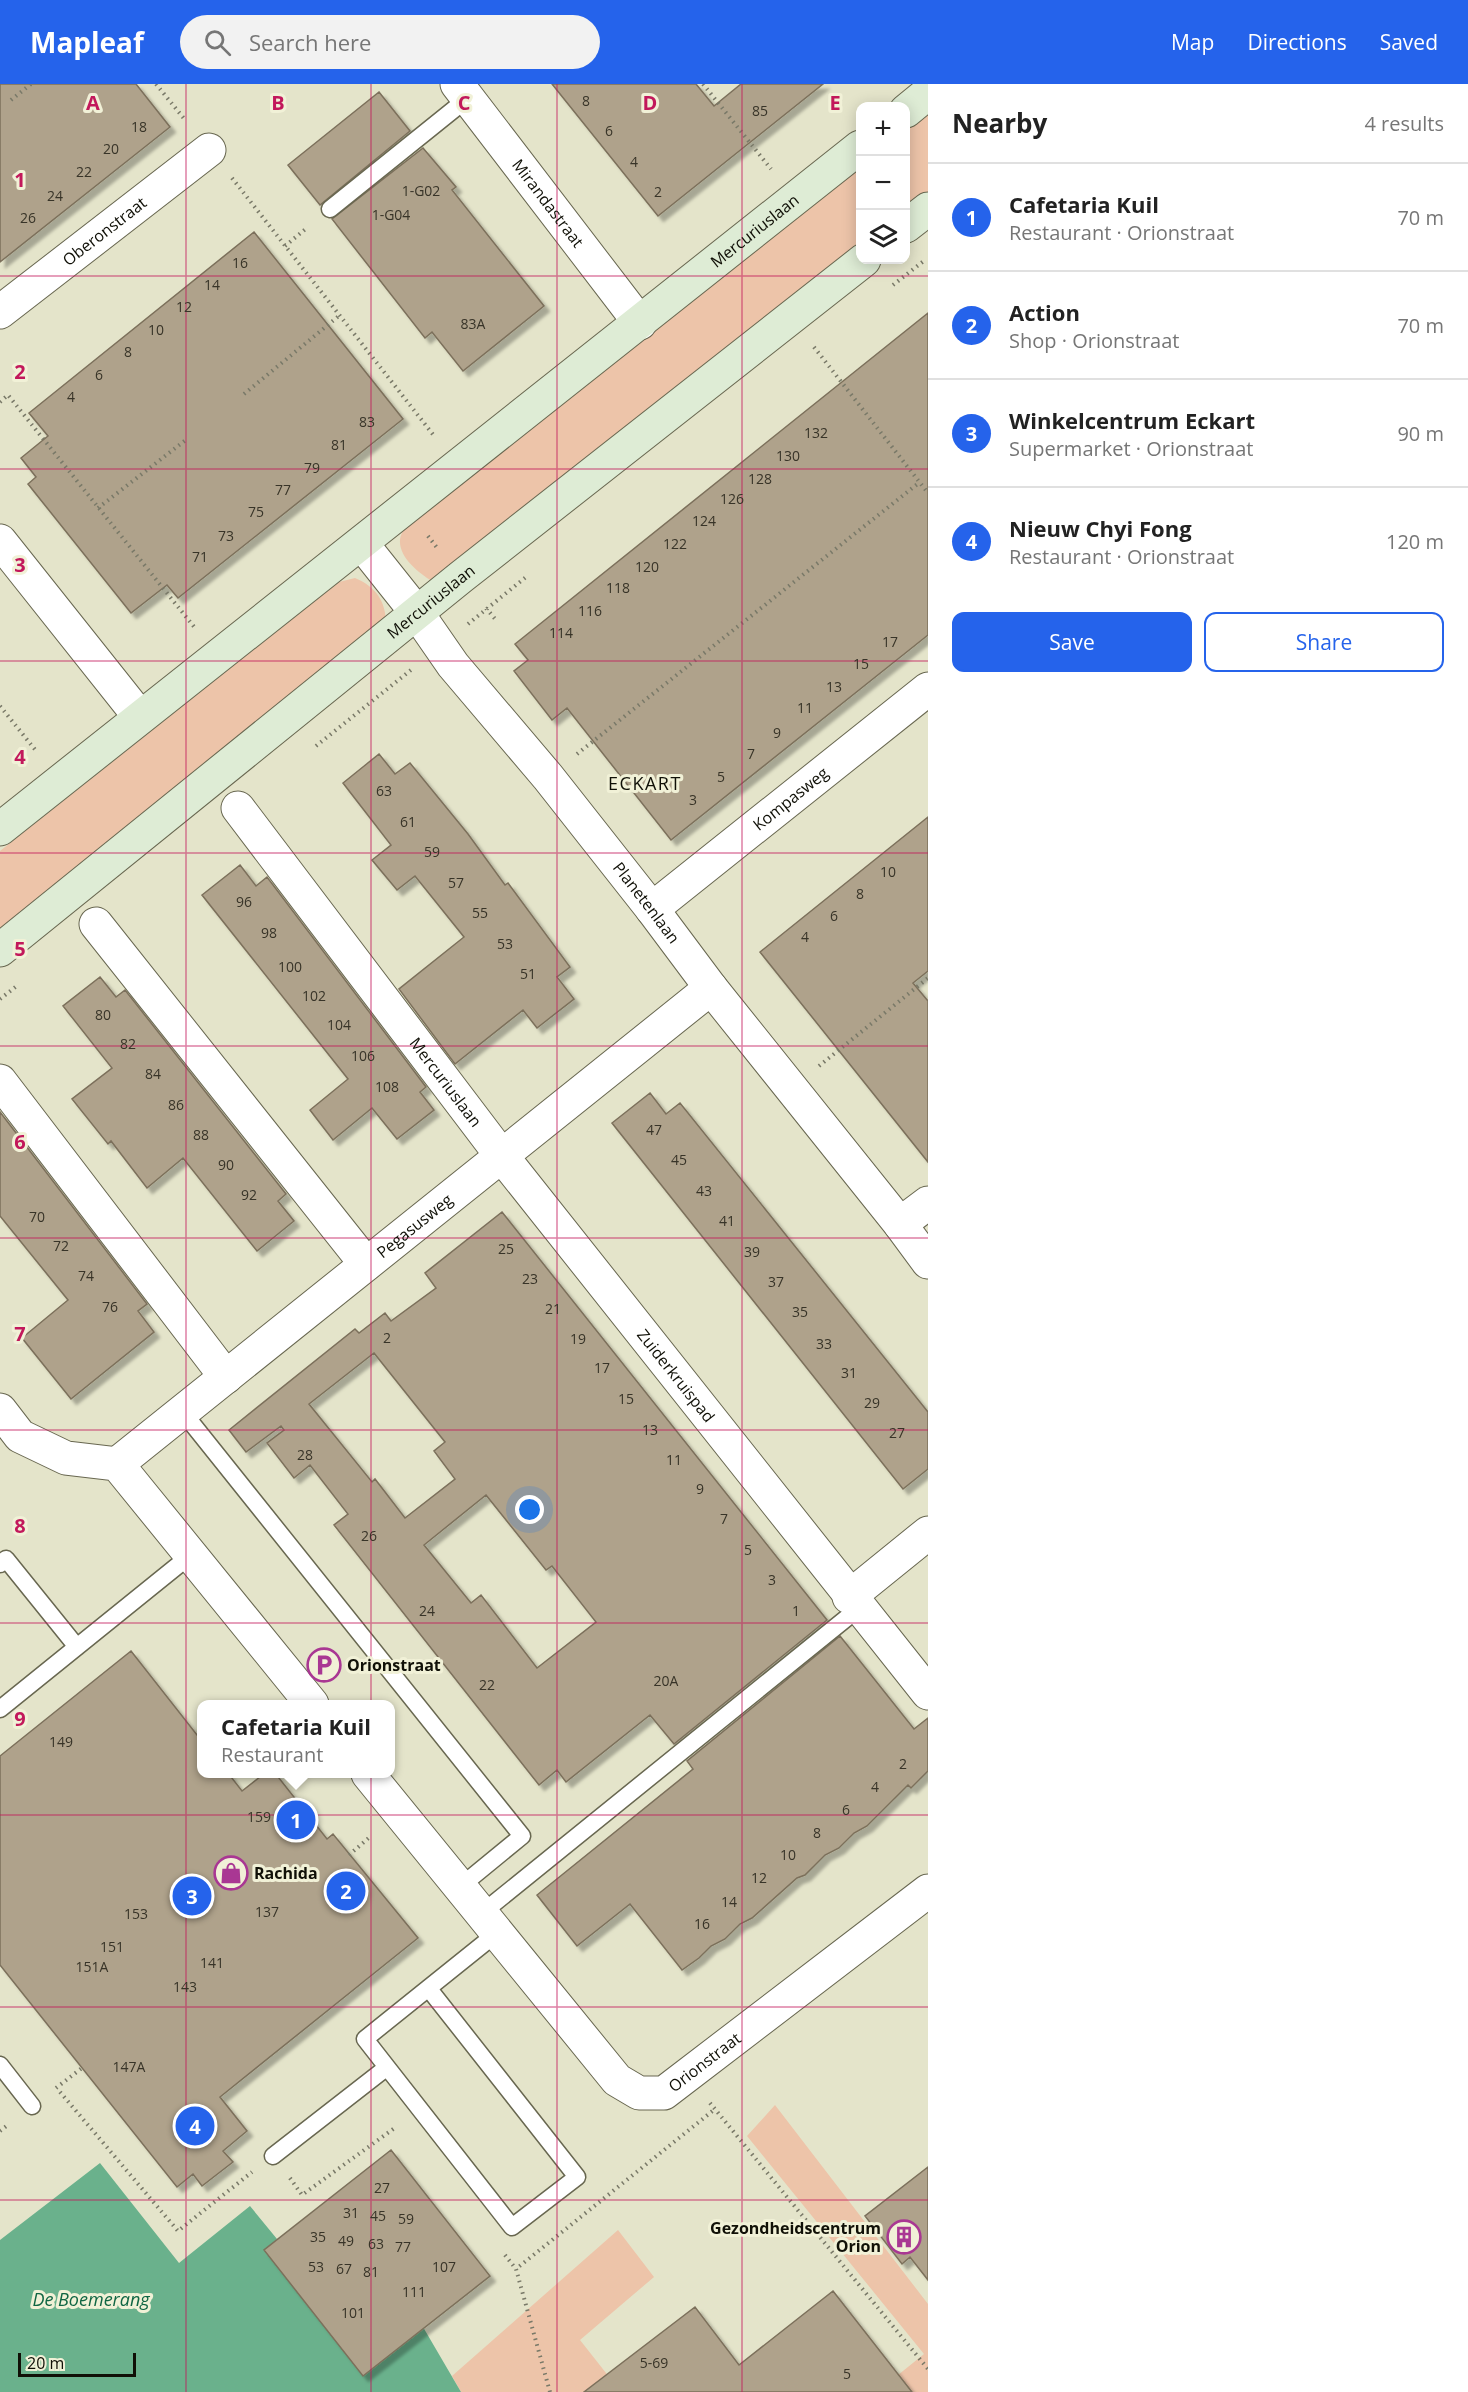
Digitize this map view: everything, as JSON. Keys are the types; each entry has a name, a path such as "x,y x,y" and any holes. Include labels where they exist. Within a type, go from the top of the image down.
{"street":[{"name":"Mirandastraat","path":"462,91 640,323"},
{"path":"910,108 928,93"},
{"name":"Oberonstraat","path":"0,312 209,150"},
{"name":"Mercuriuslaan","path":"0,829 856,151"},
{"path":"910,223 928,209"},
{"name":"Mercuriuslaan","path":"0,950 417,613 859,264"},
{"path":"0,541 140,717"},
{"name":"Planetenlaan","path":"362,544 417,613 453,665 548,777 711,988 928,1262"},
{"name":"Kompasweg","path":"652,909 928,689"},
{"name":"Mercuriuslaan","path":"238,808 501,1155"},
{"path":"96,924 366,1264"},
{"name":"Pegasusweg","path":"117,1464 711,988"},
{"path":"0,1082 226,1377"},
{"name":"Zuiderkruispad","path":"501,1155 854,1603 928,1693"},
{"path":"900,1224 928,1203"},
{"path":"0,1410 20,1437 66,1458 117,1464 309,1700"},
{"path":"854,1603 928,1533"},
{"name":"Orionstraat","path":"372,1778 617,2080 639,2093 664,2093 928,1891"}],"lane":[{"path":"330,209 462,91"},
{"path":"182,1411 522,1836 461,1886"},
{"path":"0,1709 192,1554"},
{"path":"0,1564 6,1559 77,1647"},
{"path":"429,1989 577,2177 512,2227 365,2039 429,1989 490,1923 854,1603"},
{"path":"0,2065 32,2106"},
{"path":"273,2156 386,2068"}],"path":[{"path":"11,100 31,84"},
{"path":"156,84 437,440"},
{"path":"703,84 774,172"},
{"path":"244,394 340,315"},
{"path":"814,347 928,493"},
{"path":"0,402 8,396 196,629"},
{"path":"99,508 188,438"},
{"path":"548,777 920,482"},
{"path":"0,706 39,754"},
{"path":"791,1088 928,978"},
{"path":"56,2088 82,2068"},
{"path":"688,2076 928,2369"},
{"path":"550,2392 516,2269 715,2109"}],"shaded area":[{"path":"928,110 928,193 910,208 910,156 910,125"},
{"path":"856,167 856,250 432,581 407,560 400,546 403,531"},
{"path":"355,578 374,590 382,602 386,624 0,935 0,851 339,582"},
{"path":"775,2105 928,2304 928,2392 877,2392 924,2354 747,2136"},
{"path":"618,2230 654,2277 580,2340 621,2392 461,2392 452,2376"}],"water":[{"name":"De Boemerang","path":"100,2163 179,2263 250,2206 277,2239 265,2250 363,2376 423,2327 461,2392 0,2392 0,2240"}],"building":[{"path":"0,84 136,84 170,127 0,262"},
{"path":"552,84 696,84 714,106 741,84 823,84 658,216"},
{"path":"379,92 410,131 320,205 288,165"},
{"path":"423,148 456,187 452,190 544,306 463,371 432,332 425,338 332,219"},
{"path":"254,232 403,419 178,598 167,585 131,613 28,484 36,477 21,458 48,436 29,413"},
{"path":"928,313 928,635 671,840 567,708 552,720 514,671 528,660 515,644"},
{"path":"379,754 395,774 410,763 468,834 505,885 508,883 570,967 557,977 574,999 537,1028 523,1010 455,1064 399,989 464,937 415,876 397,890 372,860 391,845 343,783"},
{"path":"928,817 928,971 913,983 928,1001 928,1162 760,952"},
{"path":"240,865 256,886 267,877 426,1087 420,1092 434,1110 397,1139 372,1108 333,1140 310,1110 348,1079 202,895"},
{"path":"100,977 116,997 125,990 286,1194 278,1201 294,1221 257,1251 183,1158 147,1188 111,1141 108,1144 72,1099 112,1068 63,1006"},
{"path":"650,1093 666,1114 680,1103 928,1412 928,1469 903,1489 612,1123"},
{"path":"0,1112 147,1304 138,1311 154,1332 71,1399 22,1338 68,1300 0,1216"},
{"path":"502,1212 827,1620 674,1744 650,1715 566,1782 557,1770 539,1785 334,1525 348,1514 310,1465 294,1478 267,1443 284,1430 281,1426 246,1452 229,1430 355,1329 359,1333 385,1313 391,1321 436,1288 425,1273","holes":["374,1353 445,1442 434,1451 455,1479 405,1518 375,1479 372,1482 309,1404","486,1495 546,1570 552,1566 596,1622 537,1668 481,1595 471,1603 424,1545"]},
{"path":"840,1636 914,1729 928,1718 928,1771 911,1788 908,1785 867,1826 854,1833 839,1848 825,1855 805,1875 797,1878 752,1918 740,1924 725,1939 711,1946 682,1970 630,1904 577,1946 537,1895 693,1769 687,1761"},
{"path":"131,1651 197,1735 197,1778 232,1778 242,1791 259,1778 279,1778 327,1839 333,1834 418,1938 220,2097 247,2131 223,2151 233,2162 202,2186 193,2174 177,2187 0,1965 0,1756"},
{"path":"391,2150 490,2276 363,2376 264,2250"},
{"name":"Gezondheidscentrum Orion","path":"928,2167 928,2280 910,2257 902,2264 865,2216"},
{"path":"833,2291 912,2392 584,2392 695,2307 739,2365"}],"place":[{"name":"Orionstraat","path":"324,1665"},
{"name":"Cafetaria Kuil","path":"296,1820"},
{"name":"Rachida","path":"231,1873"},
{"name":"Action","path":"346,1891"},
{"name":"Winkelcentrum Eckart","path":"192,1896"},
{"name":"Nieuw Chyi Fong","path":"195,2126"},
{"name":"Gezondheidscentrum Orion","path":"904,2237"}],"district":[{"name":"ECKART","path":"645,784"}]}
